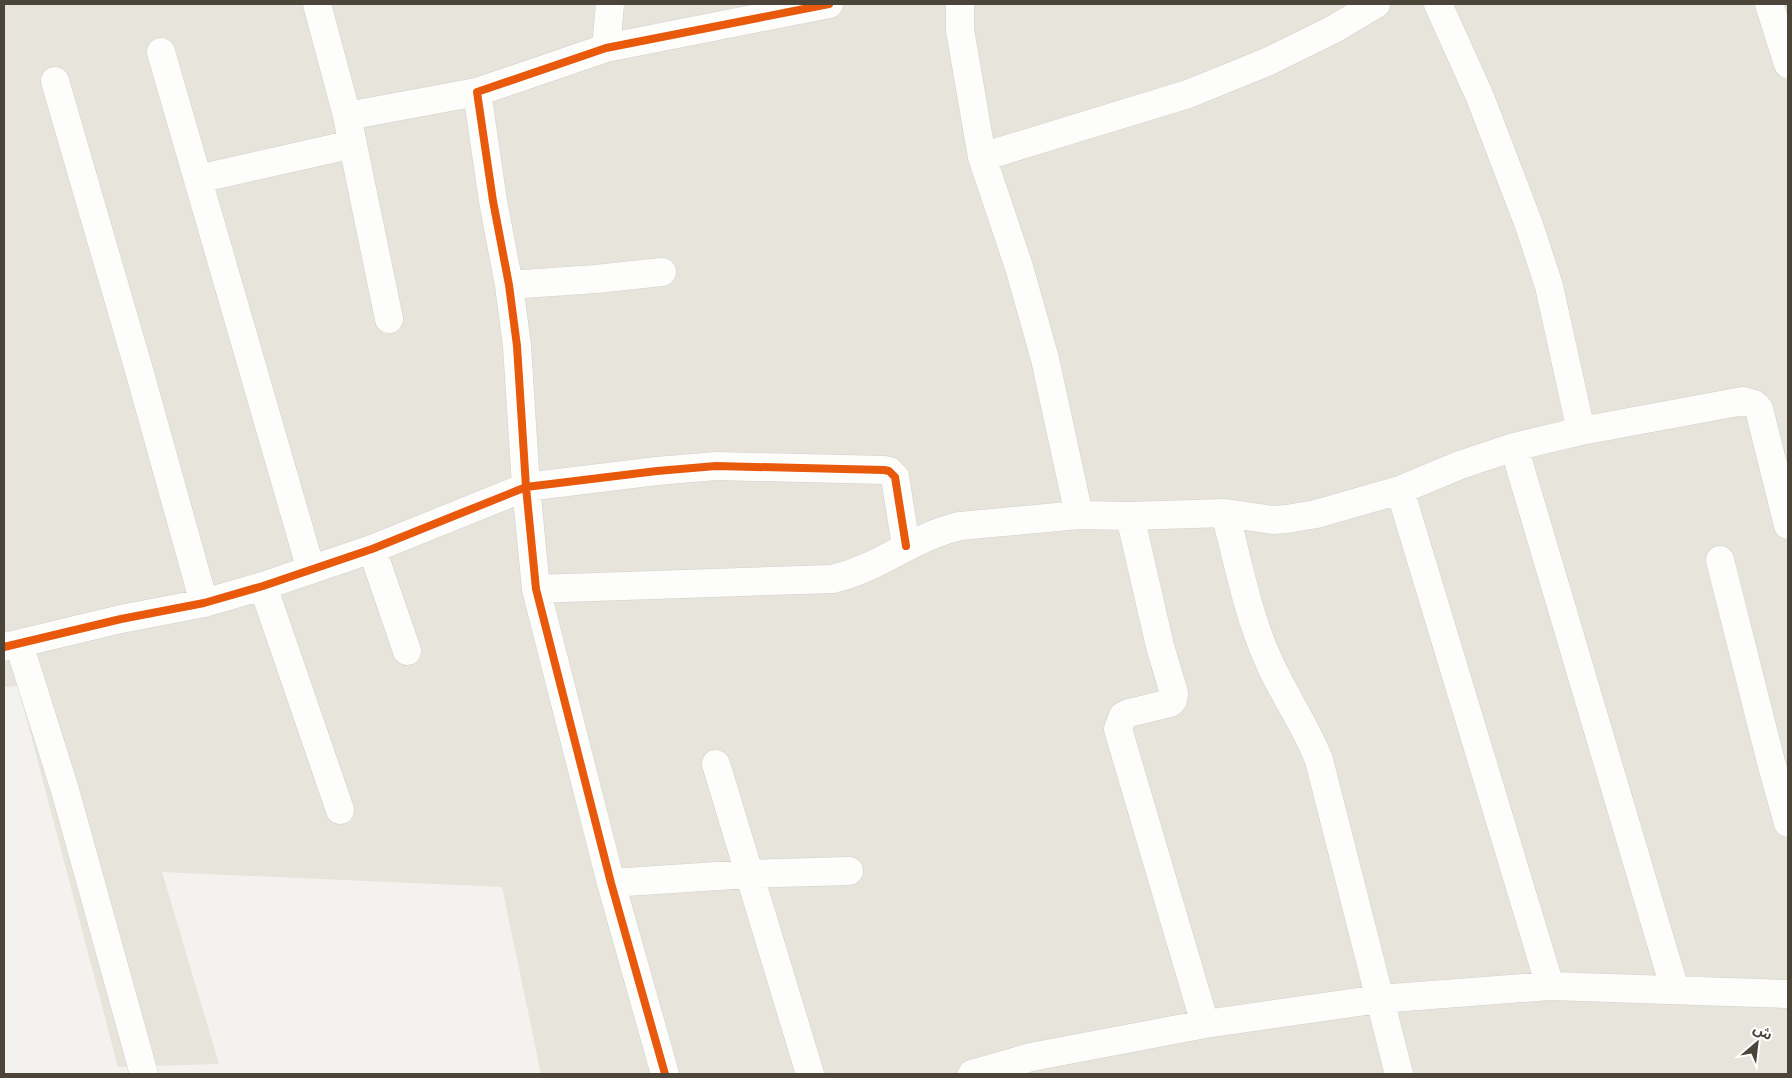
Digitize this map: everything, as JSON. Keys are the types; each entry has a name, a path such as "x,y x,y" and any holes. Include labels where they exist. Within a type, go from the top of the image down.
{"street":[{"path":"317,4 347,116 389,318"},
{"path":"606,48 610,4"},
{"path":"347,116 477,92 606,48 829,4"},
{"path":"960,4 960,30 982,157 1019,267 1045,359 1079,515"},
{"path":"1438,4 1480,97 1530,225 1549,286 1581,432"},
{"path":"1769,4 1788,64"},
{"path":"982,157 1188,94 1267,62 1334,29 1368,6"},
{"path":"161,52 311,570"},
{"path":"55,81 204,603"},
{"path":"477,92 493,202 509,285 517,346 526,487 536,589 611,884 665,1074"},
{"path":"198,179 353,144"},
{"path":"509,285 662,272"},
{"path":"536,589 832,579 863,570 930,535 960,526 1079,515 1130,516 1225,513 1273,520 1287,519 1316,514 1400,490 1460,465 1514,447 1581,432 1743,401 1754,404 1759,409 1788,525"},
{"path":"1514,447 1674,990"},
{"path":"144,1074 65,790 11,646 121,619 204,603 264,586 372,549 526,487 657,471 716,466 889,471 895,477 906,546"},
{"path":"1400,490 1550,986"},
{"path":"1225,513 1251,613 1267,657 1310,737 1319,760 1378,999 1399,1074"},
{"path":"1130,516 1160,646 1174,694 1170,703 1123,716 1118,729 1205,1024"},
{"path":"372,549 407,652"},
{"path":"1720,560 1788,823"},
{"path":"264,586 340,810"},
{"path":"716,764 810,1074"},
{"path":"611,884 748,874 848,871"},
{"path":"983,1073 1031,1057 1205,1024 1378,999 1550,986 1788,994"}],"shaded area":[{"path":"4,4 1788,4 1788,1074 541,1074 502,887 162,872 219,1064 118,1067 18,686 4,687"}],"cycle path":[{"path":"829,4 606,48 477,92 493,201 509,285 517,346 526,487 657,471 716,466 884,470 889,471 895,477 906,546"},
{"path":"4,647 121,619 204,603 263,586 372,549 526,487 536,589 611,883 665,1074"}]}
